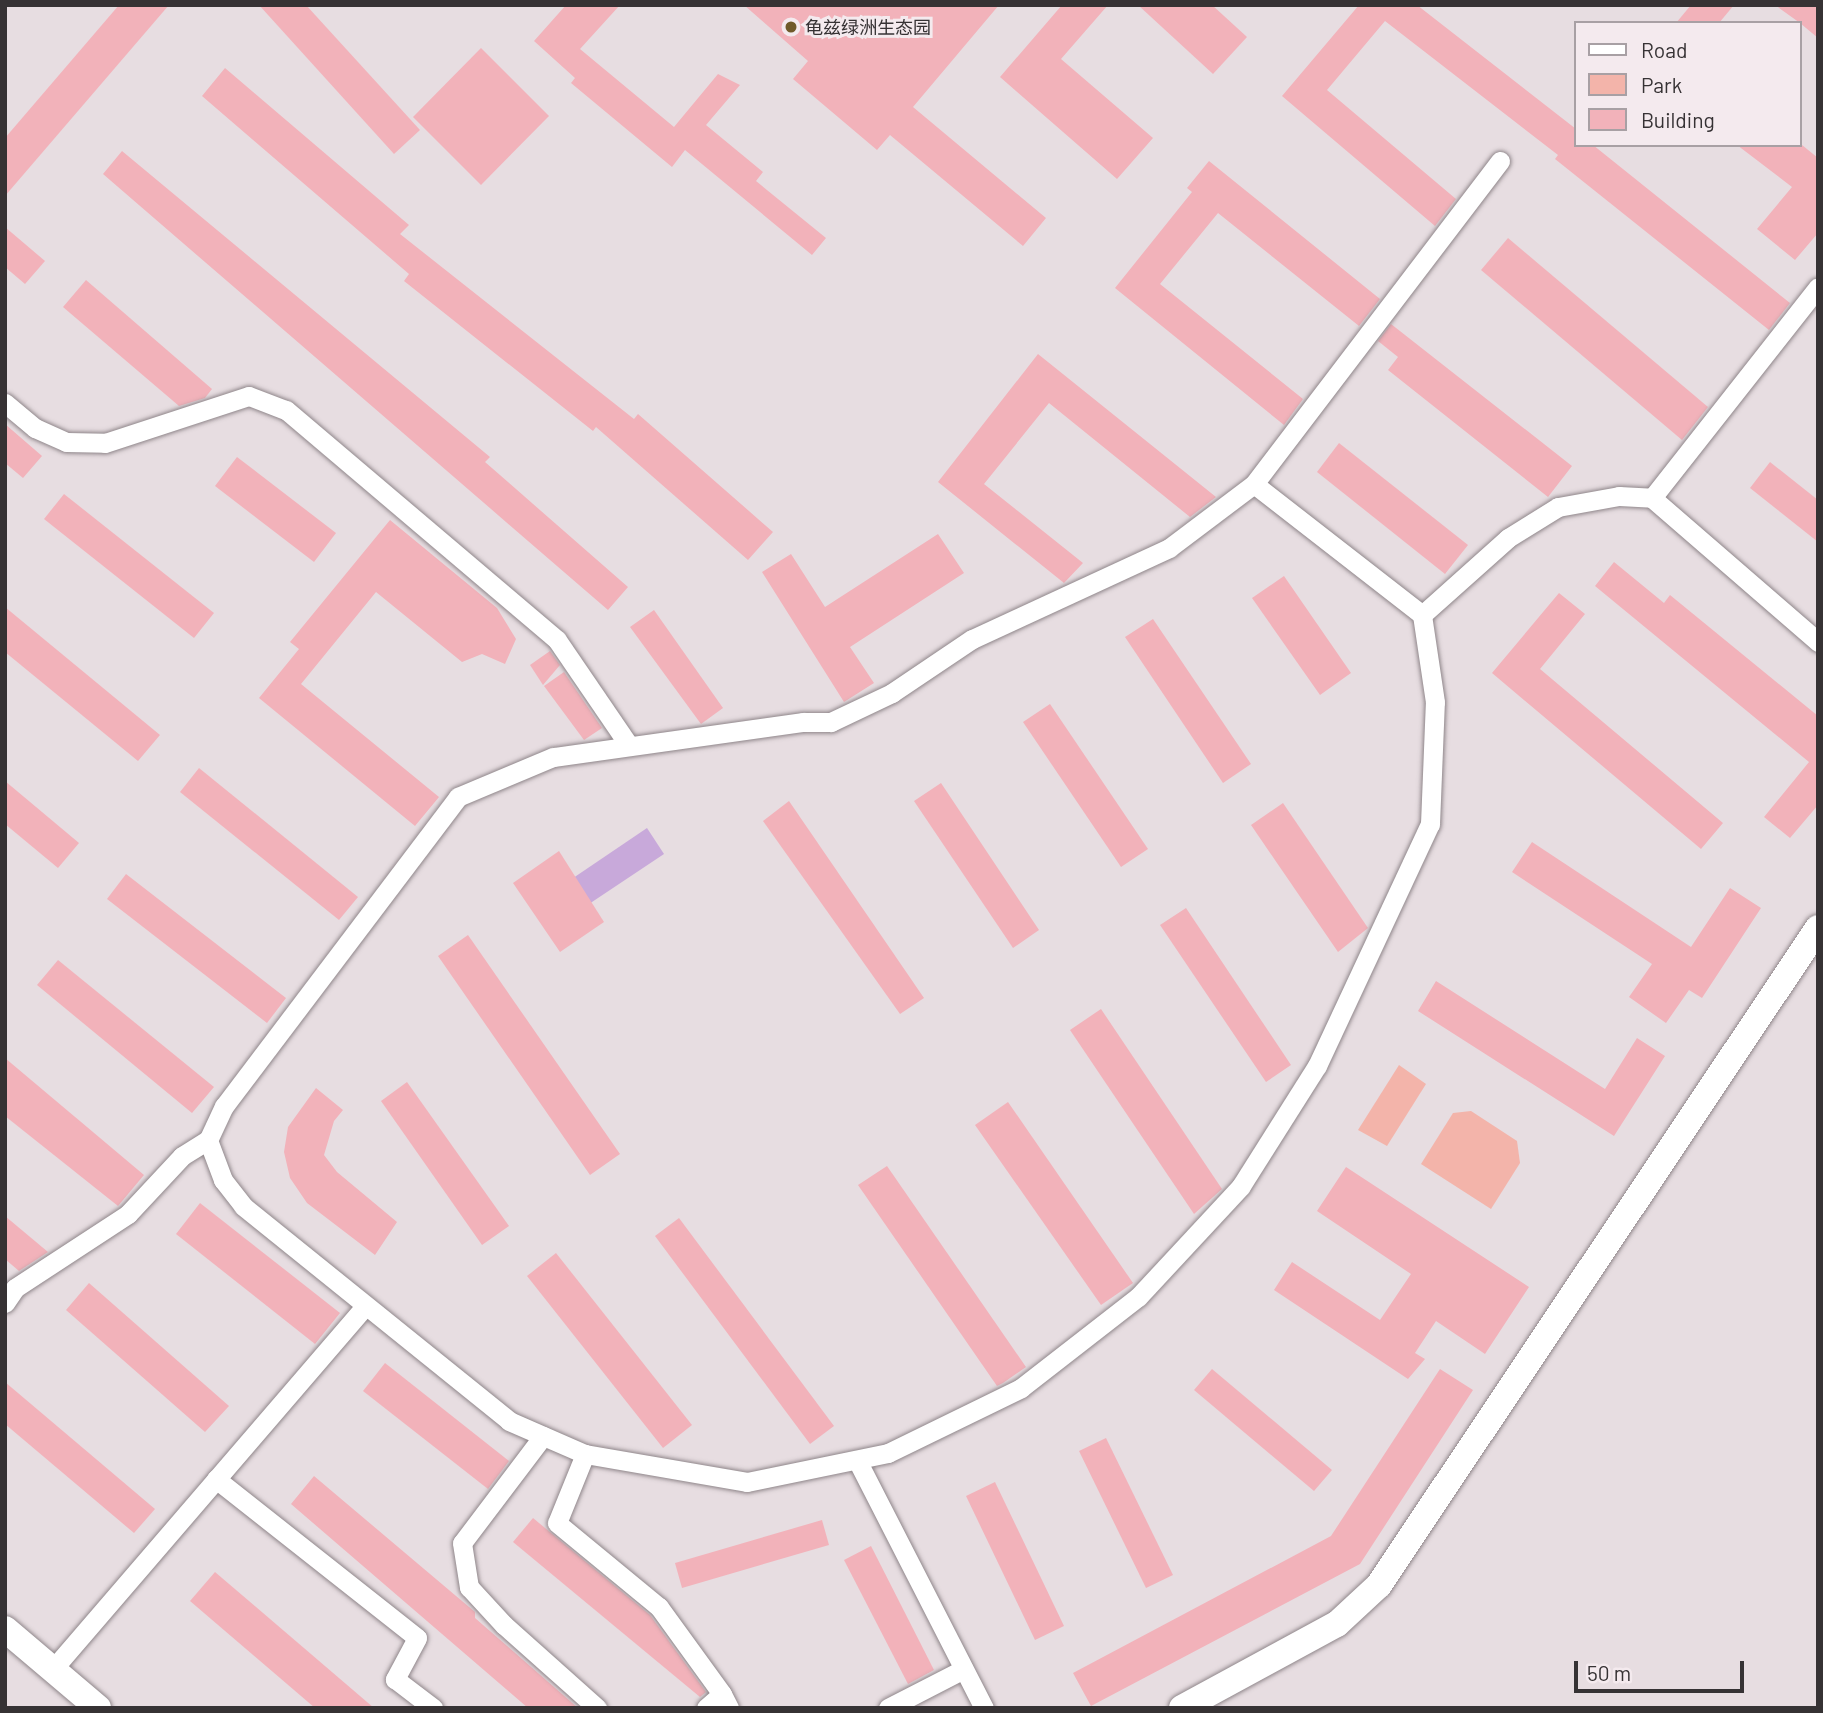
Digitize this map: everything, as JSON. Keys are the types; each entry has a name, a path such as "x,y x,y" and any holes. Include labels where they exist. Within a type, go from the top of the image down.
{"street":[{"path":"5,1303 15,1288 128,1214 183,1156 208,1140 224,1106 458,797 553,757 628,744 803,722 831,722 892,693 972,639 1169,548 1254,484 1500,161"},
{"path":"1652,498 1818,286"},
{"path":"5,404 36,428 66,442 105,443 249,396 286,410 556,639 628,744"},
{"path":"208,1140 223,1180 243,1206 509,1421 585,1454 747,1482 888,1453 1021,1388 1138,1297 1241,1186 1317,1066 1396,905 1430,824 1435,702 1422,615 1254,484"},
{"path":"1422,615 1508,538 1558,507 1619,496 1652,498 1818,642"},
{"path":"1182,1708 1337,1624 1379,1584 1818,928"},
{"path":"53,1669 365,1306"},
{"path":"543,1436 461,1543 469,1587 504,1625 597,1708"},
{"path":"585,1454 557,1523 659,1607 726,1701 706,1708"},
{"path":"857,1460 984,1708"},
{"path":"216,1479 417,1637 395,1679 433,1708"},
{"path":"5,1629 98,1708"},
{"path":"888,1708 964,1669"}],"green space":[{"path":"1399,1065 1426,1084 1387,1146 1358,1130"},
{"path":"1471,1111 1517,1141 1520,1163 1491,1209 1421,1164 1453,1113"}],"shaded area":[{"path":"647,828 664,854 568,918 551,893"}],"building":[{"path":"119,5 169,5 5,196 5,138"},
{"path":"259,5 306,5 420,130 394,154"},
{"path":"566,5 620,5 580,49 674,127 718,74 740,85 706,125 763,172 756,181 826,238 812,255 685,150 672,167 571,83 575,78 534,41"},
{"path":"744,5 999,5 913,107 1046,218 1023,246 890,135 877,150 793,79 808,61"},
{"path":"1062,5 1108,5 1061,59 1153,138 1117,179 1000,77"},
{"path":"1138,5 1212,5 1247,37 1213,74"},
{"path":"1359,5 1417,5 1574,127 1574,147 1595,147 1790,303 1769,330 1555,159 1558,155 1385,21 1327,90 1456,199 1435,226 1282,96"},
{"path":"1691,5 1734,5 1721,21 1678,21"},
{"path":"1775,5 1818,5 1818,38 1802,25 1802,21 1797,21"},
{"path":"481,48 549,116 481,185 413,117"},
{"path":"225,68 409,225 400,234 634,419 638,414 773,532 748,560 596,427 593,431 404,281 409,274 202,96"},
{"path":"1802,145 1818,158 1818,233 1795,260 1757,229 1792,187 1740,147"},
{"path":"122,151 490,457 485,462 628,587 608,610 103,174"},
{"path":"1209,161 1380,299 1359,326 1218,213 1160,284 1303,399 1284,425 1115,288 1192,192 1187,188"},
{"path":"5,227 45,261 25,284 5,267"},
{"path":"1508,238 1708,407 1682,440 1481,270"},
{"path":"86,280 212,389 205,398 179,406 63,307"},
{"path":"1391,324 1572,466 1548,497 1388,370 1398,357 1378,341"},
{"path":"1038,354 1216,497 1190,517 1049,403 984,484 1083,563 1064,583 938,482"},
{"path":"5,424 42,456 23,478 5,463"},
{"path":"1339,443 1468,545 1445,574 1317,472"},
{"path":"237,457 336,533 314,562 215,486"},
{"path":"1770,462 1818,500 1818,542 1750,488"},
{"path":"64,494 214,613 194,638 44,519"},
{"path":"390,520 497,608 516,639 505,664 482,654 462,662 376,592 301,684 439,797 415,826 259,698 299,649 290,642"},
{"path":"938,534 964,573 850,647 874,683 844,702 762,572 791,554 825,607"},
{"path":"1614,562 1664,603 1670,595 1818,716 1818,805 1790,838 1764,817 1809,762 1595,586"},
{"path":"1284,576 1351,673 1320,695 1252,598"},
{"path":"1559,593 1585,614 1540,669 1723,823 1701,849 1492,673"},
{"path":"5,607 160,735 138,761 5,652"},
{"path":"654,610 723,708 701,724 630,627"},
{"path":"1153,619 1251,764 1223,783 1125,637"},
{"path":"550,651 560,665 543,685 530,665"},
{"path":"564,672 602,728 584,740 544,686"},
{"path":"1050,704 1148,849 1121,867 1023,722"},
{"path":"199,768 358,897 339,920 180,792"},
{"path":"5,781 79,843 58,868 5,824"},
{"path":"941,783 1039,930 1013,948 914,801"},
{"path":"789,801 924,998 900,1014 763,821"},
{"path":"1283,803 1368,928 1338,952 1251,825"},
{"path":"1532,842 1691,947 1730,888 1761,908 1702,998 1689,990 1666,1023 1629,997 1652,964 1512,872"},
{"path":"559,851 604,922 560,952 513,883"},
{"path":"126,874 286,998 267,1023 107,899"},
{"path":"1186,908 1291,1065 1266,1082 1160,925"},
{"path":"468,935 620,1154 590,1175 438,956"},
{"path":"58,960 214,1087 192,1113 37,985"},
{"path":"1436,981 1605,1089 1637,1038 1665,1056 1614,1136 1418,1011"},
{"path":"1101,1009 1222,1189 1194,1214 1070,1030"},
{"path":"5,1058 144,1175 118,1206 5,1116"},
{"path":"407,1082 509,1226 482,1245 381,1101"},
{"path":"316,1088 343,1110 334,1121 324,1155 337,1172 397,1222 375,1255 307,1203 290,1178 284,1152 288,1127"},
{"path":"1008,1102 1133,1283 1101,1305 975,1125"},
{"path":"887,1166 1026,1367 1003,1383 997,1386 858,1185"},
{"path":"1346,1167 1529,1287 1485,1354 1436,1321 1415,1353 1425,1359 1408,1379 1274,1290 1292,1262 1380,1320 1411,1274 1317,1211"},
{"path":"200,1203 340,1313 315,1344 176,1234"},
{"path":"5,1216 48,1252 19,1271 5,1259"},
{"path":"679,1218 834,1426 810,1444 655,1236"},
{"path":"556,1253 692,1425 663,1448 527,1276"},
{"path":"89,1283 229,1406 205,1432 66,1310"},
{"path":"385,1363 509,1461 488,1489 363,1391"},
{"path":"1212,1369 1332,1470 1314,1491 1194,1390"},
{"path":"1440,1369 1473,1390 1360,1564 1091,1706 1073,1673 1331,1536"},
{"path":"5,1382 155,1509 134,1533 5,1424"},
{"path":"1106,1438 1173,1575 1146,1588 1079,1451"},
{"path":"314,1476 475,1612 475,1618 578,1708 528,1708 291,1504"},
{"path":"995,1482 1064,1626 1035,1640 966,1496"},
{"path":"533,1518 650,1615 706,1692 700,1697 513,1542"},
{"path":"822,1520 829,1545 682,1588 675,1563"},
{"path":"871,1546 934,1670 908,1684 844,1560"},
{"path":"215,1572 374,1708 315,1708 190,1601"}],"place":[{"name":"龟兹绿洲生态园","path":"791,27"}]}
